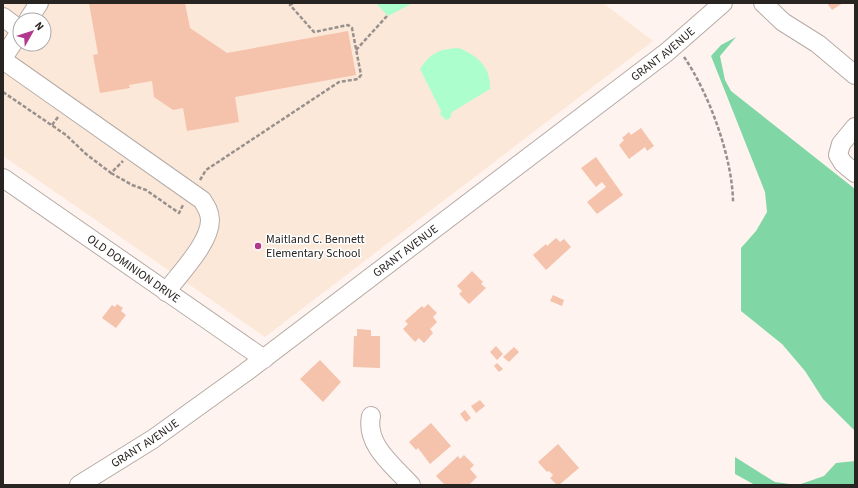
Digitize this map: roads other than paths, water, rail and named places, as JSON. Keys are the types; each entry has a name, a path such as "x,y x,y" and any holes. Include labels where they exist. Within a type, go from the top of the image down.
{"street":[{"path":"33,12 39,3"},
{"name":"GRANT AVENUE","path":"79,485 153,439 264,359 675,45 723,3"},
{"path":"763,3 783,22 818,44 855,75"},
{"path":"3,16 12,24"},
{"path":"12,44 3,59 196,186 207,207 210,218 209,229 196,252 166,292"},
{"path":"855,127 841,144 838,155 843,163 855,172"},
{"name":"OLD DOMINION DRIVE","path":"3,178 264,359"},
{"path":"371,416 369,426 371,437 377,448 411,485"}],"place":[{"name":"Maitland C. Bennett Elementary School","path":"258,246"}]}
